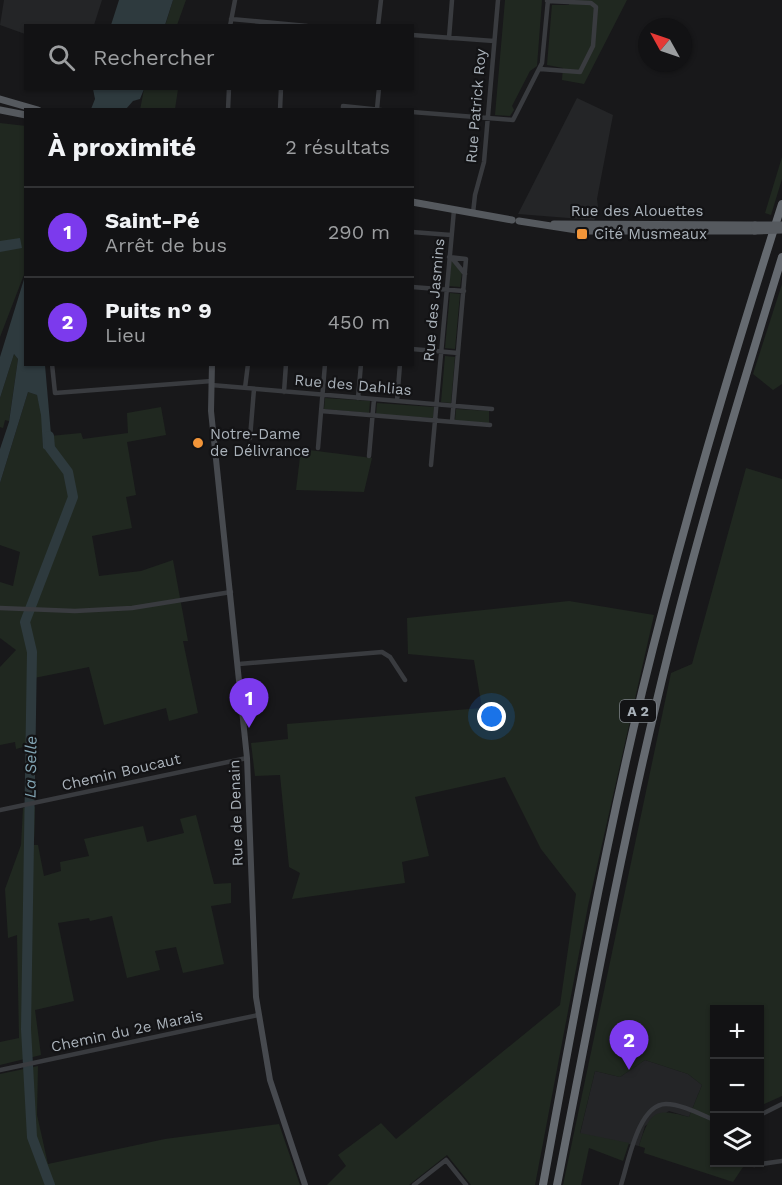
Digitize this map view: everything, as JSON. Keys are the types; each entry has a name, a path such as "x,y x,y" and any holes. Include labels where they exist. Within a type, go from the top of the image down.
{"highway":[{"name":"A 2","path":"543,1185 604,865 645,681 709,439 782,204"},
{"name":"A 2","path":"557,1185 623,853 662,677 708,504 782,257"}],"main road":[{"path":"0,99 31,108"},
{"path":"0,110 24,115"},
{"name":"Rue des Alouettes","path":"414,202 515,221 599,226 755,228"},
{"path":"755,228 782,225"},
{"path":"755,228 782,230"}],"street":[{"path":"230,24 235,0"},
{"path":"378,24 381,0"},
{"path":"450,38 452,0"},
{"name":"Rue Patrick Roy","path":"473,213 475,195 483,167 498,0"},
{"path":"414,112 513,120 540,69 548,0 591,3 596,7 593,46 580,72 540,69"},
{"path":"231,19 275,24"},
{"path":"414,35 494,41"},
{"path":"228,108 229,90"},
{"path":"280,108 281,90"},
{"path":"379,90 379,108"},
{"path":"343,108 343,106 367,108"},
{"name":"Rue des Jasmins","path":"431,465 454,210"},
{"path":"414,232 452,236"},
{"path":"449,257 466,259 453,422"},
{"path":"449,257 465,274"},
{"path":"414,287 464,291"},
{"path":"414,349 458,353"},
{"name":"Rue des Dahlias","path":"52,366 55,393 212,383 284,392 492,409"},
{"name":"Rue de Denain","path":"213,366 214,435 247,758 254,971 258,1015 272,1087 305,1185"},
{"path":"245,388 248,366"},
{"path":"284,392 286,366"},
{"path":"318,448 325,366"},
{"path":"358,398 361,366"},
{"path":"397,401 400,366"},
{"path":"250,438 254,389"},
{"path":"369,456 374,399"},
{"path":"321,411 490,425"},
{"path":"0,608 81,611 144,607 231,592"},
{"path":"239,664 382,652 390,657 405,680"},
{"name":"Chemin Boucaut","path":"0,810 247,758"},
{"name":"Chemin du 2e Marais","path":"0,1070 258,1015"},
{"path":"621,1185 639,1128 648,1112 665,1104 710,1119"},
{"path":"763,1113 782,1104"},
{"path":"414,1185 446,1160 466,1185"},
{"path":"764,1164 782,1161"}],"shaded area":[{"path":"4,0 102,0 94,24 24,24 24,34 0,25"},
{"path":"119,0 173,0 165,24 111,24"},
{"path":"173,0 186,0 177,24 166,24"},
{"path":"505,0 542,0 537,66 530,71 512,106 514,110 510,116 495,115"},
{"path":"569,0 627,0 584,84 562,80 563,68 547,65 552,5 569,5"},
{"path":"93,90 144,90 140,99 133,101 127,108 91,108 95,99"},
{"path":"144,90 178,90 175,108 140,108"},
{"path":"577,98 613,115 597,199 599,214 594,220 518,214"},
{"path":"0,123 24,126 24,275 0,337"},
{"path":"782,157 782,179 771,215 765,213"},
{"path":"20,238 22,248 0,252 0,241"},
{"path":"451,260 462,273 460,287 449,286"},
{"path":"24,279 24,366 45,366 52,446 48,452 43,448 37,395 28,392 0,483 0,449 9,422 18,359 14,354 0,398 0,357"},
{"path":"782,284 782,384 773,390 753,374"},
{"path":"450,293 460,294 455,349 445,348"},
{"path":"14,354 18,359 9,421 5,420 3,428 0,427 0,398"},
{"path":"445,356 455,357 451,403 441,402"},
{"path":"28,392 37,395 42,415 43,447 48,452 52,446 50,436 81,433 83,439 128,433 127,413 161,407 166,435 127,442 136,495 126,497 132,528 92,536 99,576 141,571 173,560 188,641 183,641 198,713 169,721 166,708 104,725 89,667 34,678 34,744 16,749 15,742 0,745 0,667 16,650 0,638 0,582 13,586 20,552 0,545 0,483"},
{"path":"325,398 370,401 369,413 324,409"},
{"path":"377,403 434,407 433,418 376,414"},
{"path":"456,409 489,411 489,423 455,421"},
{"path":"301,449 372,458 364,492 296,490"},
{"path":"746,468 782,479 782,1096 764,1104 764,1005 710,1005 710,1167 743,1167 733,1182 644,1153 645,1148 639,1146 650,1119 661,1113 689,1117 702,1085 688,1074 645,1060 620,1077 595,1071 580,1133 629,1143 623,1161 589,1148 581,1185 563,1185 671,673 692,664"},
{"path":"569,601 654,615 588,906 535,1185 471,1185 447,1155 409,1185 327,1185 346,1166 338,1155 381,1123 396,1139 560,1005 576,894 541,849 505,777 415,797 429,856 402,862 405,883 292,899 300,873 289,867 280,775 255,776 251,743 288,739 287,724 482,708 474,660 408,654 407,618"},
{"path":"35,807 34,845 38,845 44,876 61,871 60,862 89,856 84,839 143,826 147,842 184,833 180,819 196,815 214,884 231,883 231,903 211,906 224,964 183,973 176,947 155,951 160,970 127,978 112,916 90,921 89,918 58,923 74,1001 35,1010 41,1055 0,1065 0,1042 19,1038 17,935 8,938 5,889 21,845 23,808"},
{"path":"645,1060 688,1074 702,1085 689,1117 669,1111 645,1126 639,1146 580,1134 595,1071 620,1077"},
{"path":"38,1066 37,1115 48,1164 165,1139 279,1124 300,1185 0,1185 0,1074"}],"waterway":[{"name":"La Selle","path":"49,436 50,448 68,472 73,497 25,622 32,652 26,1029 32,1137 50,1185"}],"place":[{"name":"Cité Musmeaux","path":"582,234"},
{"name":"Notre-Dame de Délivrance","path":"198,443"},
{"name":"Saint-Pé","path":"249,728"},
{"name":"Puits n° 9","path":"629,1070"}]}
